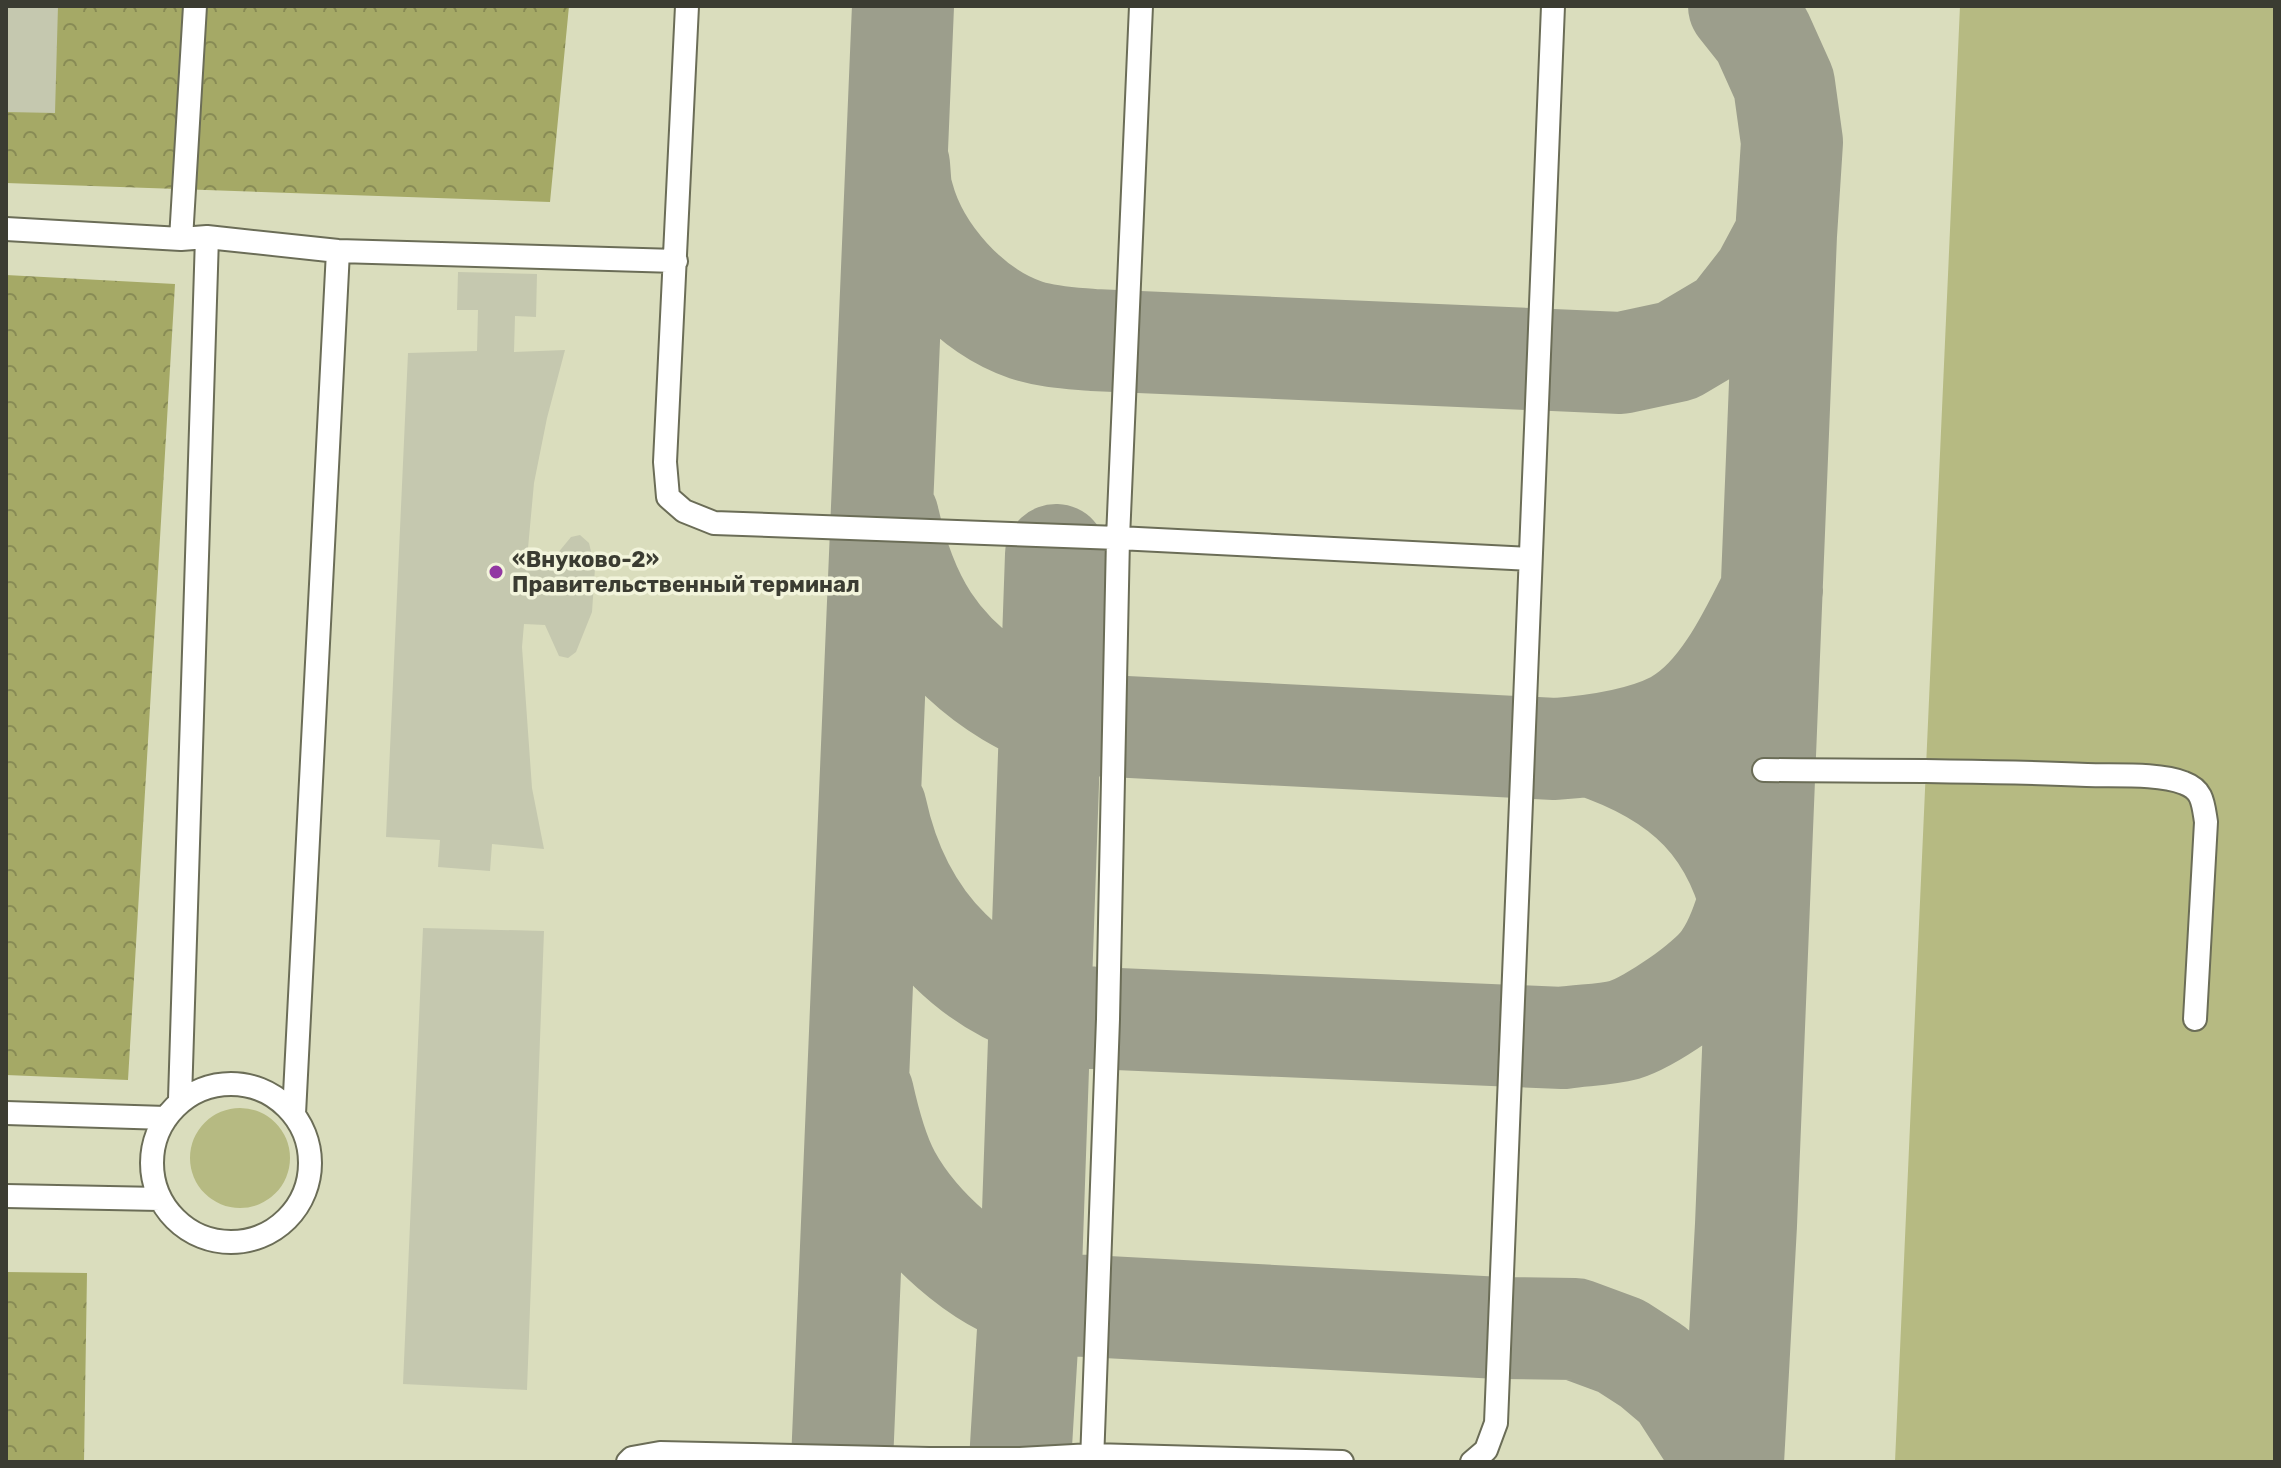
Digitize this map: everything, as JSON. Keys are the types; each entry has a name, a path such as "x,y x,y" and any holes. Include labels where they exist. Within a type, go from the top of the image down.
{"lane":[{"path":"181,239 195,6"},
{"path":"687,6 665,462 668,497 684,511 714,523 1118,538 1530,559"},
{"path":"1092,1459 1108,1019 1118,538 1141,6"},
{"path":"1472,1462 1486,1450 1496,1423 1553,6"},
{"path":"6,229 181,239 207,237 338,251 676,261"},
{"path":"180,1099 207,237"},
{"path":"294,1114 338,251"},
{"path":"1764,770 2025,772 2157,778 2182,782 2196,789 2203,798 2206,822 2195,1019"},
{"path":"235,1083 273,1096 294,1114 309,1148 308,1183 296,1208 283,1223 259,1237 236,1242 208,1239 177,1221 160,1199 152,1175 153,1147 166,1118 180,1099 208,1087 235,1083"},
{"path":"6,1113 166,1118"},
{"path":"6,1196 160,1199"},
{"path":"628,1462 632,1458 660,1453 929,1459 1342,1462"}],"shaded area":[{"path":"6,6 2275,6 2275,1462 6,1462"}],"green space":[{"path":"6,6 569,6 550,202 6,183"},
{"path":"1960,6 2275,6 2275,1462 1895,1462"},
{"path":"6,275 175,284 128,1080 6,1075"},
{"path":"240,1108 259,1112 275,1123 286,1139 290,1158 286,1177 275,1193 259,1204 240,1208 221,1204 205,1193 194,1177 190,1158 194,1139 205,1123 221,1112"},
{"path":"6,1272 87,1273 84,1462 6,1462"}],"building":[{"path":"6,6 58,6 55,113 6,112"},
{"name":"«Внуково-2» Правительственный терминал","path":"458,272 537,274 536,317 515,316 514,352 565,350 534,483 527,559 552,560 571,537 580,535 589,543 595,568 592,612 576,652 568,658 559,656 545,625 524,624 522,647 532,788 544,849 492,844 490,871 438,867 440,840 386,837 408,353 477,351 478,310 457,310"},
{"path":"423,928 544,931 527,1390 403,1384"}],"taxiway":[{"path":"842,1462 903,6"},
{"path":"899,165 902,192 910,217 934,258 949,277 985,309 1026,330 1093,340 1621,363 1677,351 1731,319 1763,278 1786,235 1792,142 1784,84 1762,35 1739,6"},
{"path":"1733,1462 1746,1225 1786,235"},
{"path":"888,517 895,546 915,598 928,620 962,661 1009,696 1037,711 1066,721 1098,725 1555,749 1616,741 1675,722 1706,697 1732,663 1772,590"},
{"path":"1020,1462 1030,1297 1056,555"},
{"path":"1591,746 1653,773 1679,790 1701,810 1720,833 1735,860 1756,925"},
{"path":"876,809 887,850 904,887 925,921 950,951 980,976 1014,995 1052,1010 1094,1018 1563,1038 1617,1032 1663,1010 1706,979 1724,959 1734,941 1756,880"},
{"path":"863,1094 881,1157 902,1195 951,1249 991,1279 1012,1290 1069,1305 1500,1328 1575,1329 1621,1346 1678,1388 1711,1439 1720,1462"}],"place":[{"name":"«Внуково-2» Правительственный терминал","path":"496,572"}]}
